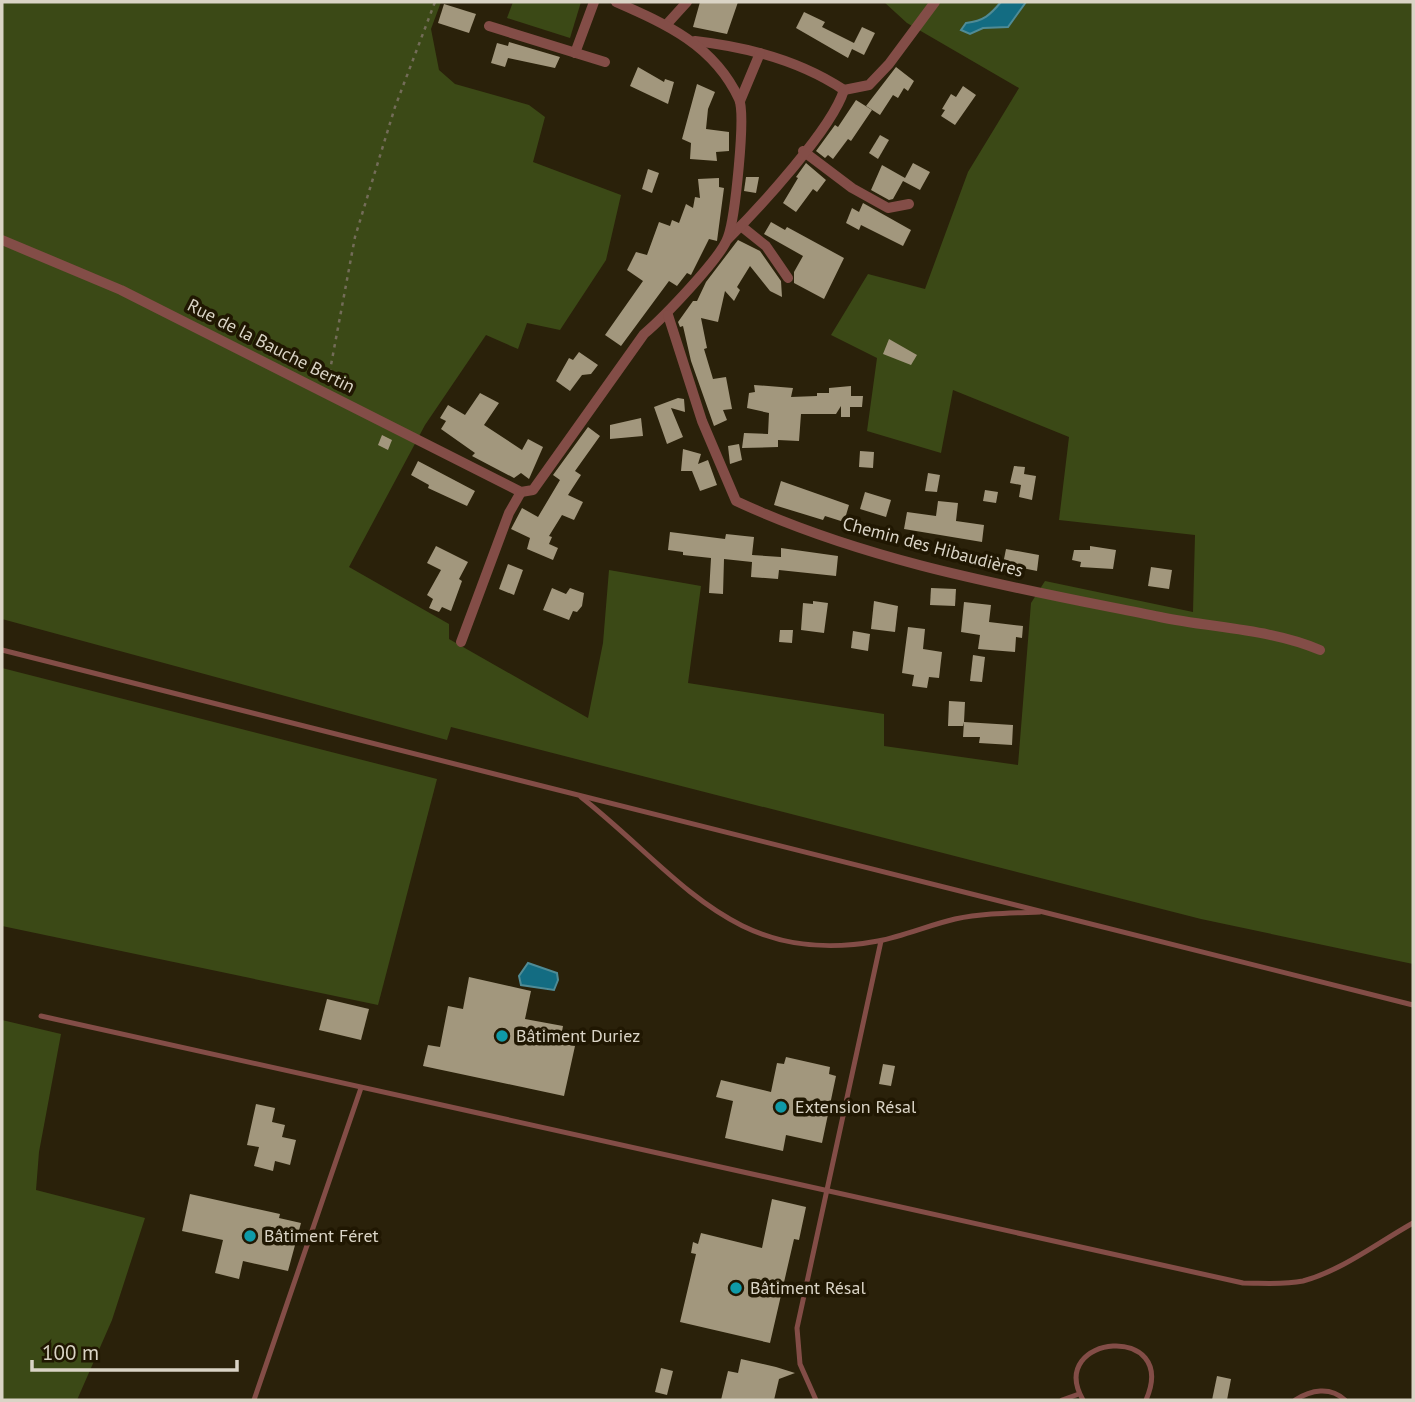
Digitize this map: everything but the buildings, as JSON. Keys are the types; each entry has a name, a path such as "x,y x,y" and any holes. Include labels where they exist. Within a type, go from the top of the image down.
{"street":[{"path":"575,53 594,2"},
{"path":"616,2 667,24 695,41 720,69 740,101"},
{"path":"667,24 687,2"},
{"path":"695,41 760,53 803,66 844,90 869,85 889,64 935,2"},
{"path":"489,26 605,62"},
{"path":"728,239 740,151 740,101 760,53"},
{"path":"461,642 509,513 521,492 533,490 644,334 668,315 803,151 840,103 844,90"},
{"path":"803,151 852,187 888,208 909,204"},
{"path":"741,226 766,246 788,278"},
{"name":"Rue de la Bauche Bertin","path":"2,240 121,290 521,492"},
{"name":"Chemin des Hibaudières","path":"668,315 702,421 736,501 785,524 988,582 1200,625 1297,640 1320,650"}],"lane":[{"path":"2,650 1413,1005"},
{"path":"579,795 627,833 686,891 711,910 740,926 797,943 828,946 881,941 955,919 1047,911"},
{"path":"816,1400 800,1364 797,1328 825,1189 881,941"},
{"path":"41,1016 1243,1283 1282,1284 1304,1281 1326,1272 1413,1223"},
{"path":"254,1400 361,1088"},
{"path":"1062,1400 1081,1397 1077,1382 1085,1358 1106,1345 1118,1344 1130,1348 1148,1365 1151,1388 1146,1400"},
{"path":"1295,1400 1317,1390 1329,1391 1345,1400"}],"path":[{"path":"325,393 355,237 395,107 435,2"}],"green space":[{"path":"2,2 441,2 431,29 439,70 455,84 529,105 545,117 533,162 621,195 606,260 560,330 527,323 518,349 486,335 425,425 349,567 449,624 449,639 588,718 603,643 609,570 701,586 688,683 884,714 884,746 1018,765 1031,603 1045,581 1193,612 1195,535 1059,520 1069,437 953,390 941,453 867,431 877,358 831,335 868,274 925,289 968,172 1019,88 907,23 884,2 1413,2 1413,964 1201,919 451,727 447,740 2,619"},
{"path":"513,2 581,2 570,38 507,18"},
{"path":"2,668 437,779 378,1005 2,926"},
{"path":"2,1020 61,1034 39,1152 36,1190 145,1218 112,1320 77,1400 2,1400"}],"water":[{"path":"1001,2 1026,2 1008,27 983,28 970,34 961,30 966,23 986,17"},
{"path":"528,963 557,973 558,980 554,990 521,985 519,976"}],"place":[{"name":"Bâtiment Duriez","path":"502,1036"},
{"name":"Extension Résal","path":"781,1107"},
{"name":"Bâtiment Féret","path":"250,1236"},
{"name":"Bâtiment Résal","path":"736,1288"}]}
